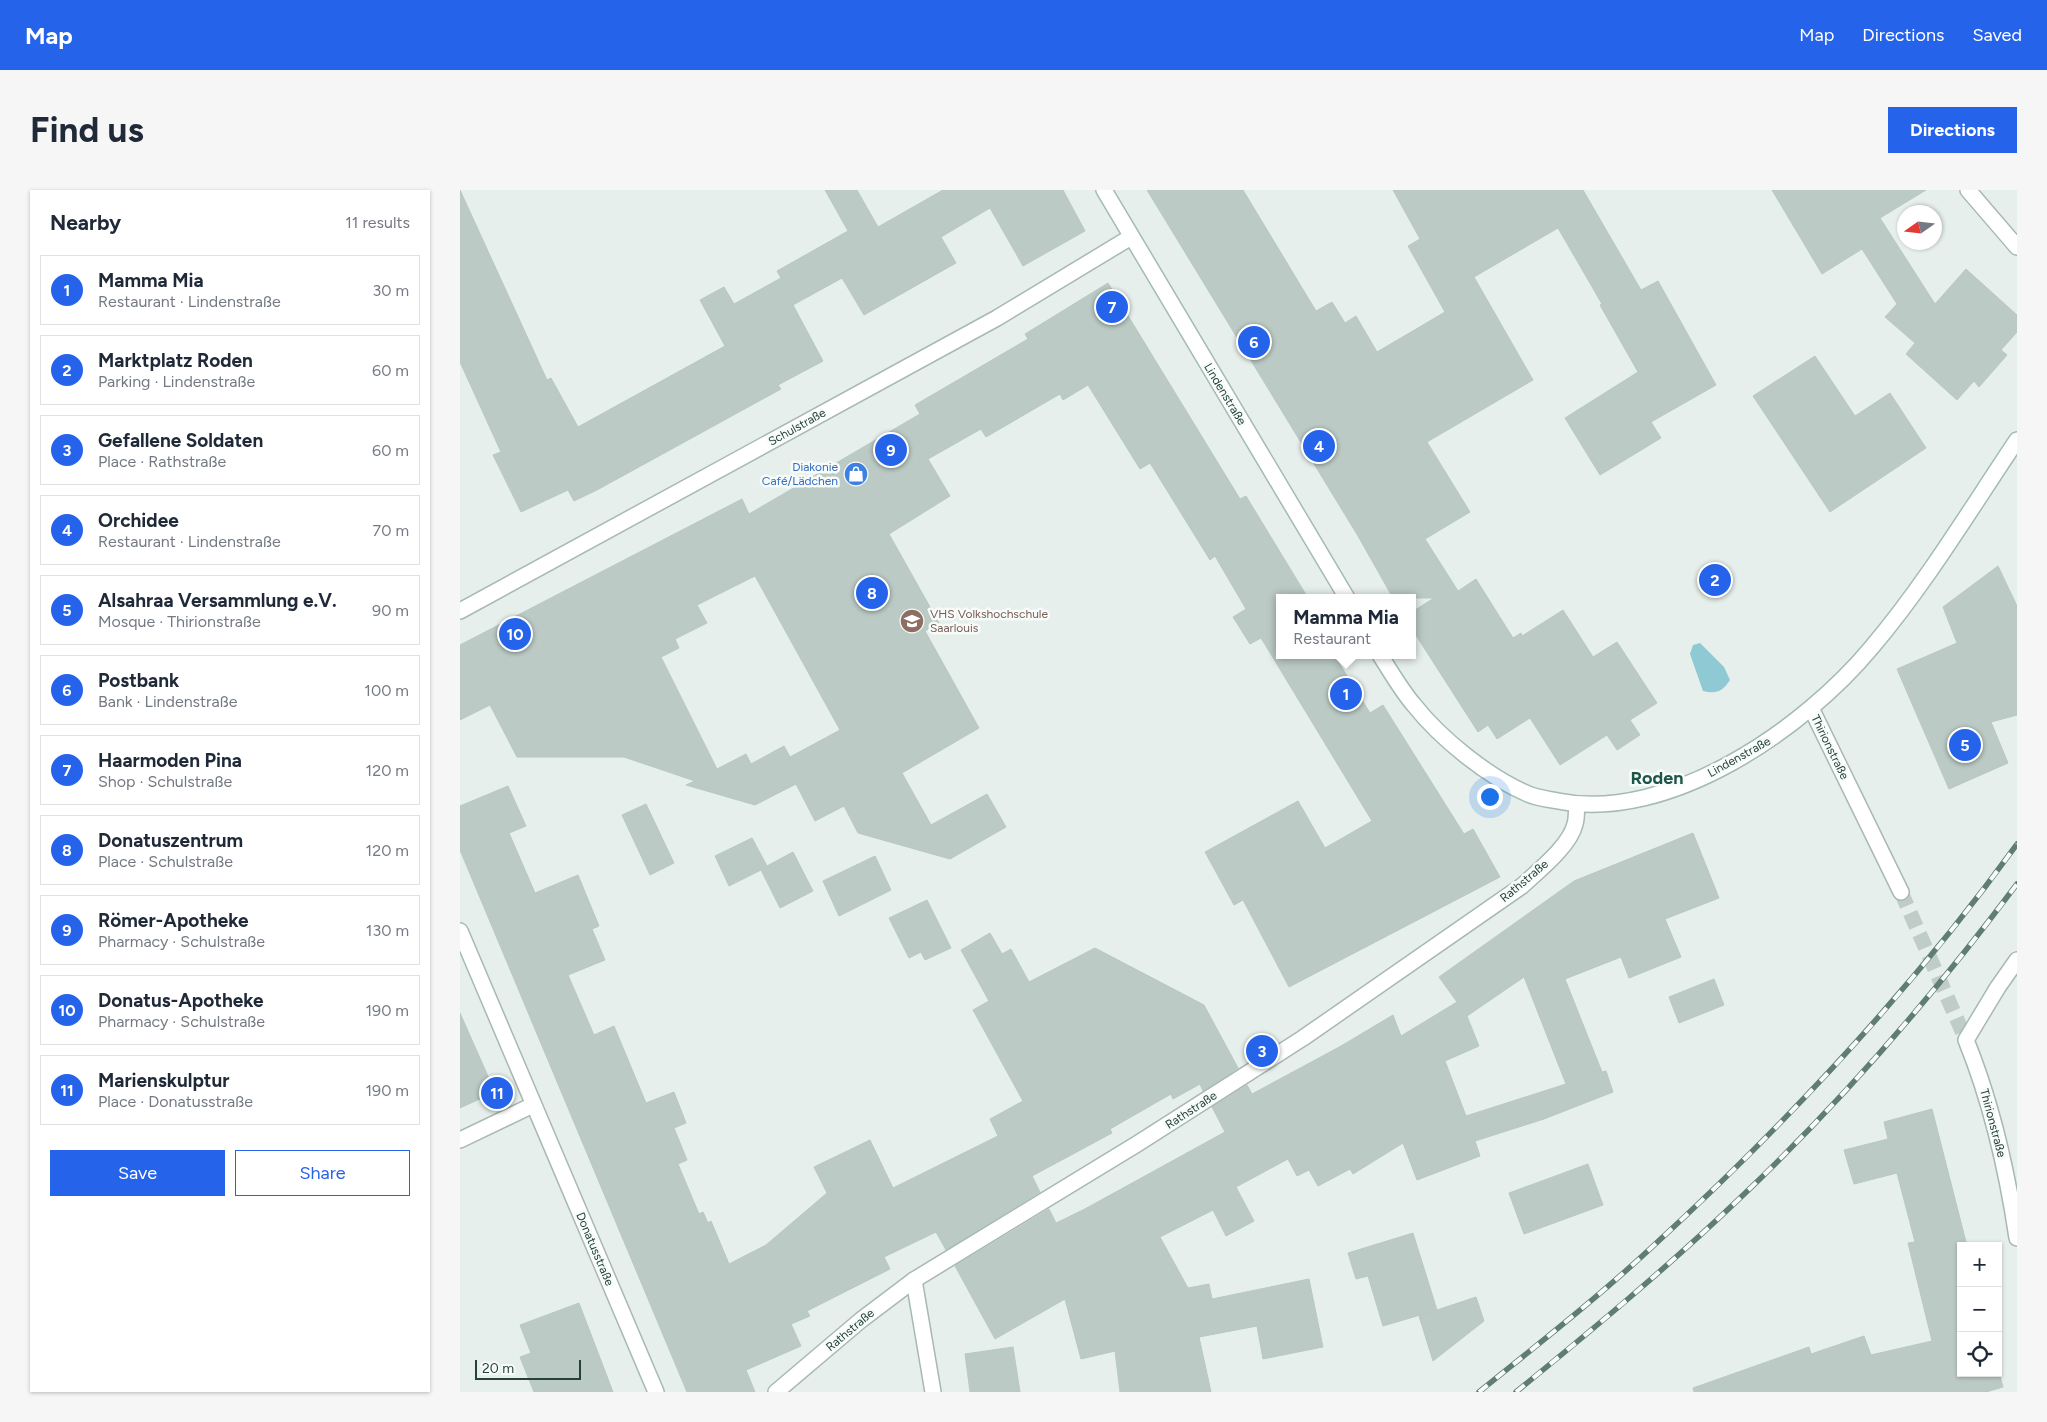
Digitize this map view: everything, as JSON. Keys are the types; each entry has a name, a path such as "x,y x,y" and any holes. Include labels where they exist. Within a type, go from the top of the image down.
{"street":[{"name":"Lindenstraße","path":"1104,190 1345,594"},
{"path":"1968,190 2017,247"},
{"name":"Schulstraße","path":"460,611 997,318 1131,237"},
{"name":"Lindenstraße","path":"1383,659 1414,706 1451,743 1488,772 1530,795 1577,804 1622,803 1672,789 1720,769 1783,732 1812,710 1871,648 1926,576 2017,440"},
{"name":"Thirionstraße","path":"1812,710 1901,892"},
{"name":"Rathstraße","path":"776,1392 861,1320 914,1280 1137,1144 1303,1038 1522,886 1549,861 1567,840 1575,825 1577,804"},
{"name":"Donatusstraße","path":"460,931 656,1392"},
{"name":"Thirionstraße","path":"2017,960 1998,987 1966,1040 1980,1075 1992,1114 2009,1182 2017,1238"},
{"path":"460,1140 533,1105"},
{"path":"914,1280 933,1392"}],"water":[{"path":"1700,643 1724,667 1730,680 1718,691 1703,691 1690,654 1693,645"}],"building":[{"path":"460,190 547,380 551,378 578,427 725,346 700,300 724,287 734,304 781,278 777,271 848,231 825,190 857,190 878,227 943,190 1063,190 1085,231 1023,266 990,208 941,237 956,263 864,315 842,278 793,305 823,361 778,385 781,389 597,490 574,501 568,490 521,512 493,455 501,452 460,362"},
{"path":"1147,190 1243,190 1316,311 1332,302 1345,323 1356,316 1377,352 1445,312 1408,246 1420,239 1393,190 1583,190 1641,290 1658,281 1716,385 1651,422 1661,438 1600,475 1565,418 1638,372 1600,305 1602,304 1558,228 1474,277 1533,380 1427,442 1470,512 1425,539 1458,591 1476,579 1513,638 1521,633 1522,636 1563,610 1593,657 1617,642 1657,703 1630,720 1640,735 1617,750 1607,735 1560,765 1530,718 1497,739 1488,725 1478,732 1416,635 1416,609 1434,598 1416,598 1416,594 1391,594 1358,536"},
{"path":"1772,190 1926,190 1901,205 1897,205 1897,208 1880,218 1897,245 1897,250 1900,250 1935,304 1966,269 2017,315 2017,332 2001,350 2007,355 1979,387 1974,381 1957,400 1906,354 1915,343 1885,317 1897,304 1862,249 1822,274"},
{"path":"1108,283 1240,499 1246,496 1306,594 1276,594 1276,659 1336,659 1370,713 1383,705 1464,834 1473,829 1500,877 1289,987 1243,900 1234,905 1205,852 1298,801 1325,848 1372,821 1261,638 1250,644 1233,617 1246,609 1215,556 1210,560 1150,463 1140,469 1088,385 1063,400 1060,394 986,437 981,429 928,459 950,496 889,534 939,623 925,631 979,728 902,773 931,825 987,794 1006,827 950,859 858,833 844,806 815,821 796,784 755,805 686,785 695,781 624,757 517,757 490,705 460,720 460,645 742,499 749,514 920,414 915,405 1028,339 1025,334","holes":["755,576 840,730 790,757 784,746 751,764 746,754 717,769 661,657 679,648 675,639 707,623 697,605"]},
{"path":"1815,356 1855,416 1890,393 1926,448 1830,512 1753,396"},
{"path":"1998,566 2017,606 2017,715 1991,722 2008,763 1949,789 1897,669 1957,643 1943,607"},
{"path":"508,786 526,826 509,833 535,893 578,875 599,926 592,929 605,960 568,975 594,1035 614,1026 646,1103 674,1092 686,1123 674,1128 687,1160 678,1164 699,1214 703,1212 708,1223 711,1221 729,1264 766,1245 827,1193 814,1167 870,1140 893,1188 998,1136 990,1119 1023,1101 973,1010 989,1001 961,950 990,933 1002,954 1011,949 1029,982 1095,948 1204,1005 1238,1068 1203,1091 1200,1084 1173,1099 1171,1094 1110,1129 1112,1133 1032,1176 1040,1192 946,1250 936,1232 884,1257 890,1269 807,1311 810,1316 791,1324 801,1346 746,1370 755,1392 687,1392 460,850 460,806"},
{"path":"646,804 674,863 650,875 622,815"},
{"path":"1693,833 1719,898 1665,919 1681,957 1629,978 1621,957 1565,979 1602,1072 1606,1071 1613,1092 1544,1119 1475,1141 1480,1156 1417,1180 1403,1143 1353,1174 1350,1169 1318,1186 1309,1170 1297,1176 1288,1159 1236,1187 1254,1221 1226,1236 1213,1210 1160,1237 1188,1288 1209,1284 1212,1299 1309,1279 1323,1347 1263,1359 1257,1326 1199,1337 1211,1392 1120,1392 1115,1351 1081,1359 1065,1299 995,1339 955,1266 1049,1209 1056,1223 1225,1132 1212,1107 1247,1085 1252,1094 1341,1046 1393,1015 1401,1036 1457,1002 1439,977 1574,881","holes":["1524,977 1566,1084 1466,1116 1445,1061 1479,1046 1467,1016"]},
{"path":"752,838 767,866 793,852 813,891 780,908 761,870 729,886 715,856"},
{"path":"875,856 891,890 839,916 823,881"},
{"path":"927,900 951,948 925,960 921,952 909,958 889,918"},
{"path":"1714,979 1724,1005 1679,1023 1669,997"},
{"path":"460,1013 495,1092 460,1108"},
{"path":"1932,1109 1966,1242 1957,1242 1957,1377 2000,1377 2003,1387 1986,1392 1694,1392 1693,1388 1809,1347 1811,1354 1864,1336 1871,1355 1932,1341 1908,1243 1915,1242 1897,1173 1854,1184 1844,1150 1888,1139 1884,1122"},
{"path":"1588,1164 1603,1205 1524,1234 1509,1193"},
{"path":"1413,1233 1437,1310 1383,1326 1368,1276 1356,1279 1348,1253"},
{"path":"1476,1297 1484,1321 1433,1361 1419,1316"},
{"path":"579,1303 613,1392 534,1392 520,1357 531,1353 520,1325"},
{"path":"1013,1347 1020,1392 970,1392 965,1354"}],"tunnel":[{"path":"1901,892 1966,1040"}],"railway":[{"path":"1479,1392 1566,1322 1630,1267 1750,1154 1890,1004 1934,952 2017,844"},
{"path":"1516,1392 1657,1274 1776,1163 1884,1048 1953,967 2017,884"}],"place":[{"name":"Haarmoden Pina","path":"1112,307"},
{"name":"Postbank","path":"1254,342"},
{"name":"Orchidee","path":"1319,446"},
{"name":"Römer-Apotheke","path":"891,450"},
{"name":"Diakonie Café/Lädchen","path":"856,474"},
{"name":"Marktplatz Roden","path":"1715,580"},
{"name":"Donatuszentrum","path":"872,593"},
{"name":"VHS Volkshochschule Saarlouis","path":"912,621"},
{"name":"Donatus-Apotheke","path":"515,634"},
{"name":"Mamma Mia","path":"1346,694"},
{"name":"Alsahraa Versammlung e.V.","path":"1965,745"},
{"name":"Gefallene Soldaten","path":"1262,1051"},
{"name":"Marienskulptur","path":"497,1093"}],"district":[{"name":"Roden","path":"1657,778"}]}
